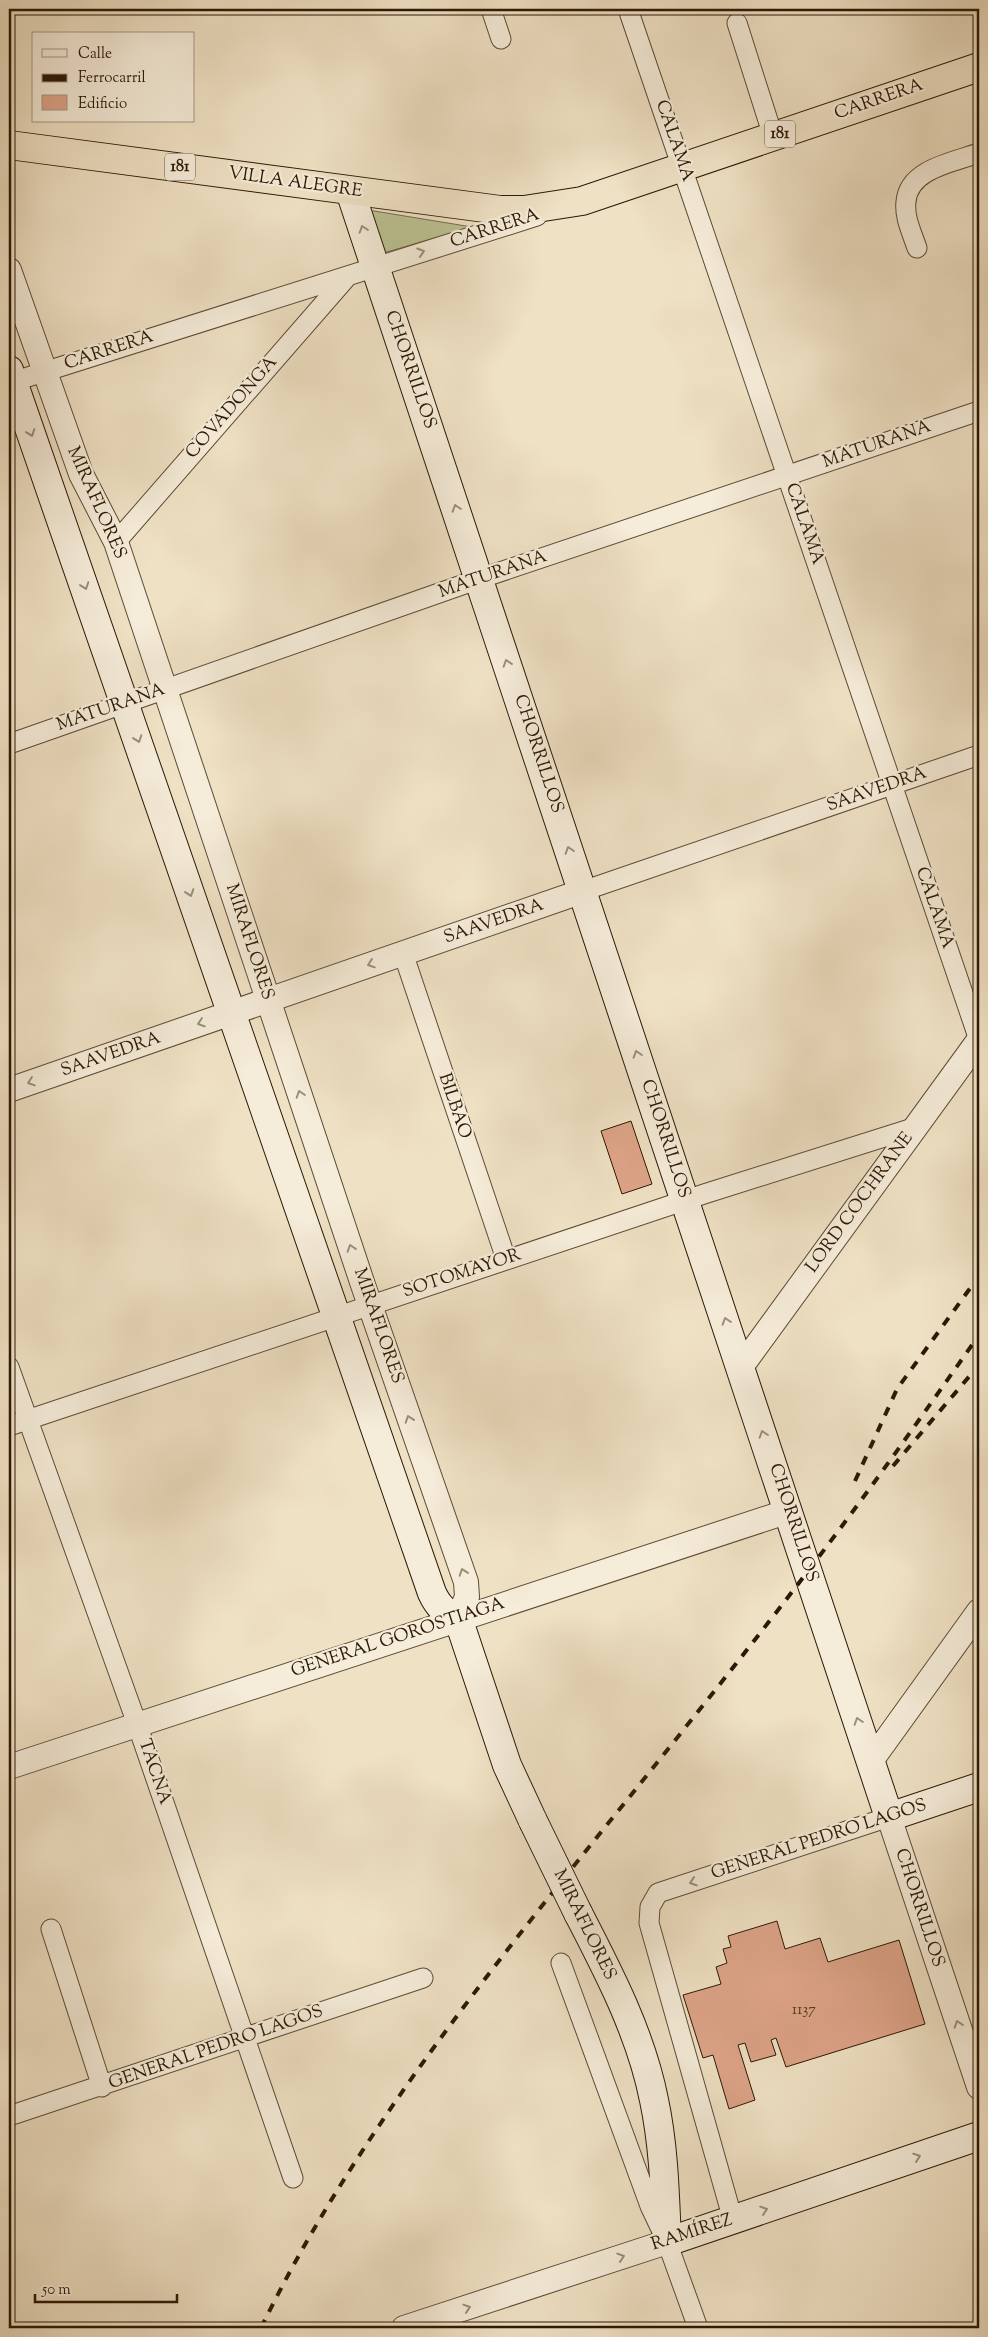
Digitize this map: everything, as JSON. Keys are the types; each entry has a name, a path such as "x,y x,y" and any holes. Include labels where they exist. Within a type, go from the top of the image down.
{"highway":[{"name":"CARRERA","path":"582,201 979,67"},
{"name":"VILLA ALEGRE","path":"9,145 500,210 533,209 582,201"}],"main road":[{"name":"CHORRILLOS","path":"350,191 889,1817"},
{"name":"MIRAFLORES","path":"10,379 126,703 335,1317 432,1593 440,1607 447,1614 458,1618 504,1758 622,2003 648,2073 659,2127 668,2242"},
{"name":"GENERAL PEDRO LAGOS","path":"889,1817 979,1787"},
{"name":"RAMÍREZ","path":"668,2242 979,2136"}],"street":[{"path":"490,9 501,39"},
{"name":"CALAMA","path":"628,9 979,1040"},
{"path":"737,22 773,136"},
{"path":"917,248 906,210 906,201 911,185 926,172 979,152"},
{"name":"CARRERA","path":"10,379 44,372 582,201"},
{"name":"MIRAFLORES","path":"9,270 81,474 116,542 370,1305 466,1582 467,1598 458,1618"},
{"name":"COVADONGA","path":"116,542 349,276"},
{"name":"MATURANA","path":"9,744 480,579 979,411"},
{"name":"SAAVEDRA","path":"9,1090 979,755"},
{"name":"BILBAO","path":"403,953 506,1259"},
{"name":"LORD COCHRANE","path":"741,1367 979,1040"},
{"name":"SOTOMAYOR","path":"9,1426 506,1259 916,1127"},
{"name":"TACNA","path":"9,1367 137,1724 246,2036 293,2178"},
{"name":"GENERAL GOROSTIAGA","path":"9,1767 458,1618 789,1511"},
{"path":"871,1761 979,1610"},
{"name":"GENERAL PEDRO LAGOS","path":"733,2220 649,1922 650,1907 658,1894 889,1817"},
{"name":"CHORRILLOS","path":"889,1817 979,2087"},
{"path":"51,1929 102,2086"},
{"name":"MIRAFLORES","path":"561,1963 650,2206 668,2242 698,2328"},
{"name":"GENERAL PEDRO LAGOS","path":"9,2116 423,1978"},
{"name":"RAMÍREZ","path":"404,2328 668,2242"}],"green space":[{"path":"368,210 472,227 380,254"}],"building":[{"path":"631,1121 652,1184 622,1194 601,1131"},
{"path":"777,1921 785,1949 820,1938 828,1962 899,1940 925,2024 786,2067 776,2038 771,2040 776,2055 751,2062 745,2043 738,2045 755,2100 729,2109 713,2055 703,2058 683,1995 721,1984 716,1967 727,1963 723,1949 731,1947 728,1936"}],"railway":[{"path":"855,1481 897,1389 979,1276"},
{"path":"261,2328 301,2252 345,2177 393,2104 444,2033 551,1894 797,1585 877,1479 979,1335"},
{"path":"893,1466 979,1365"}]}
